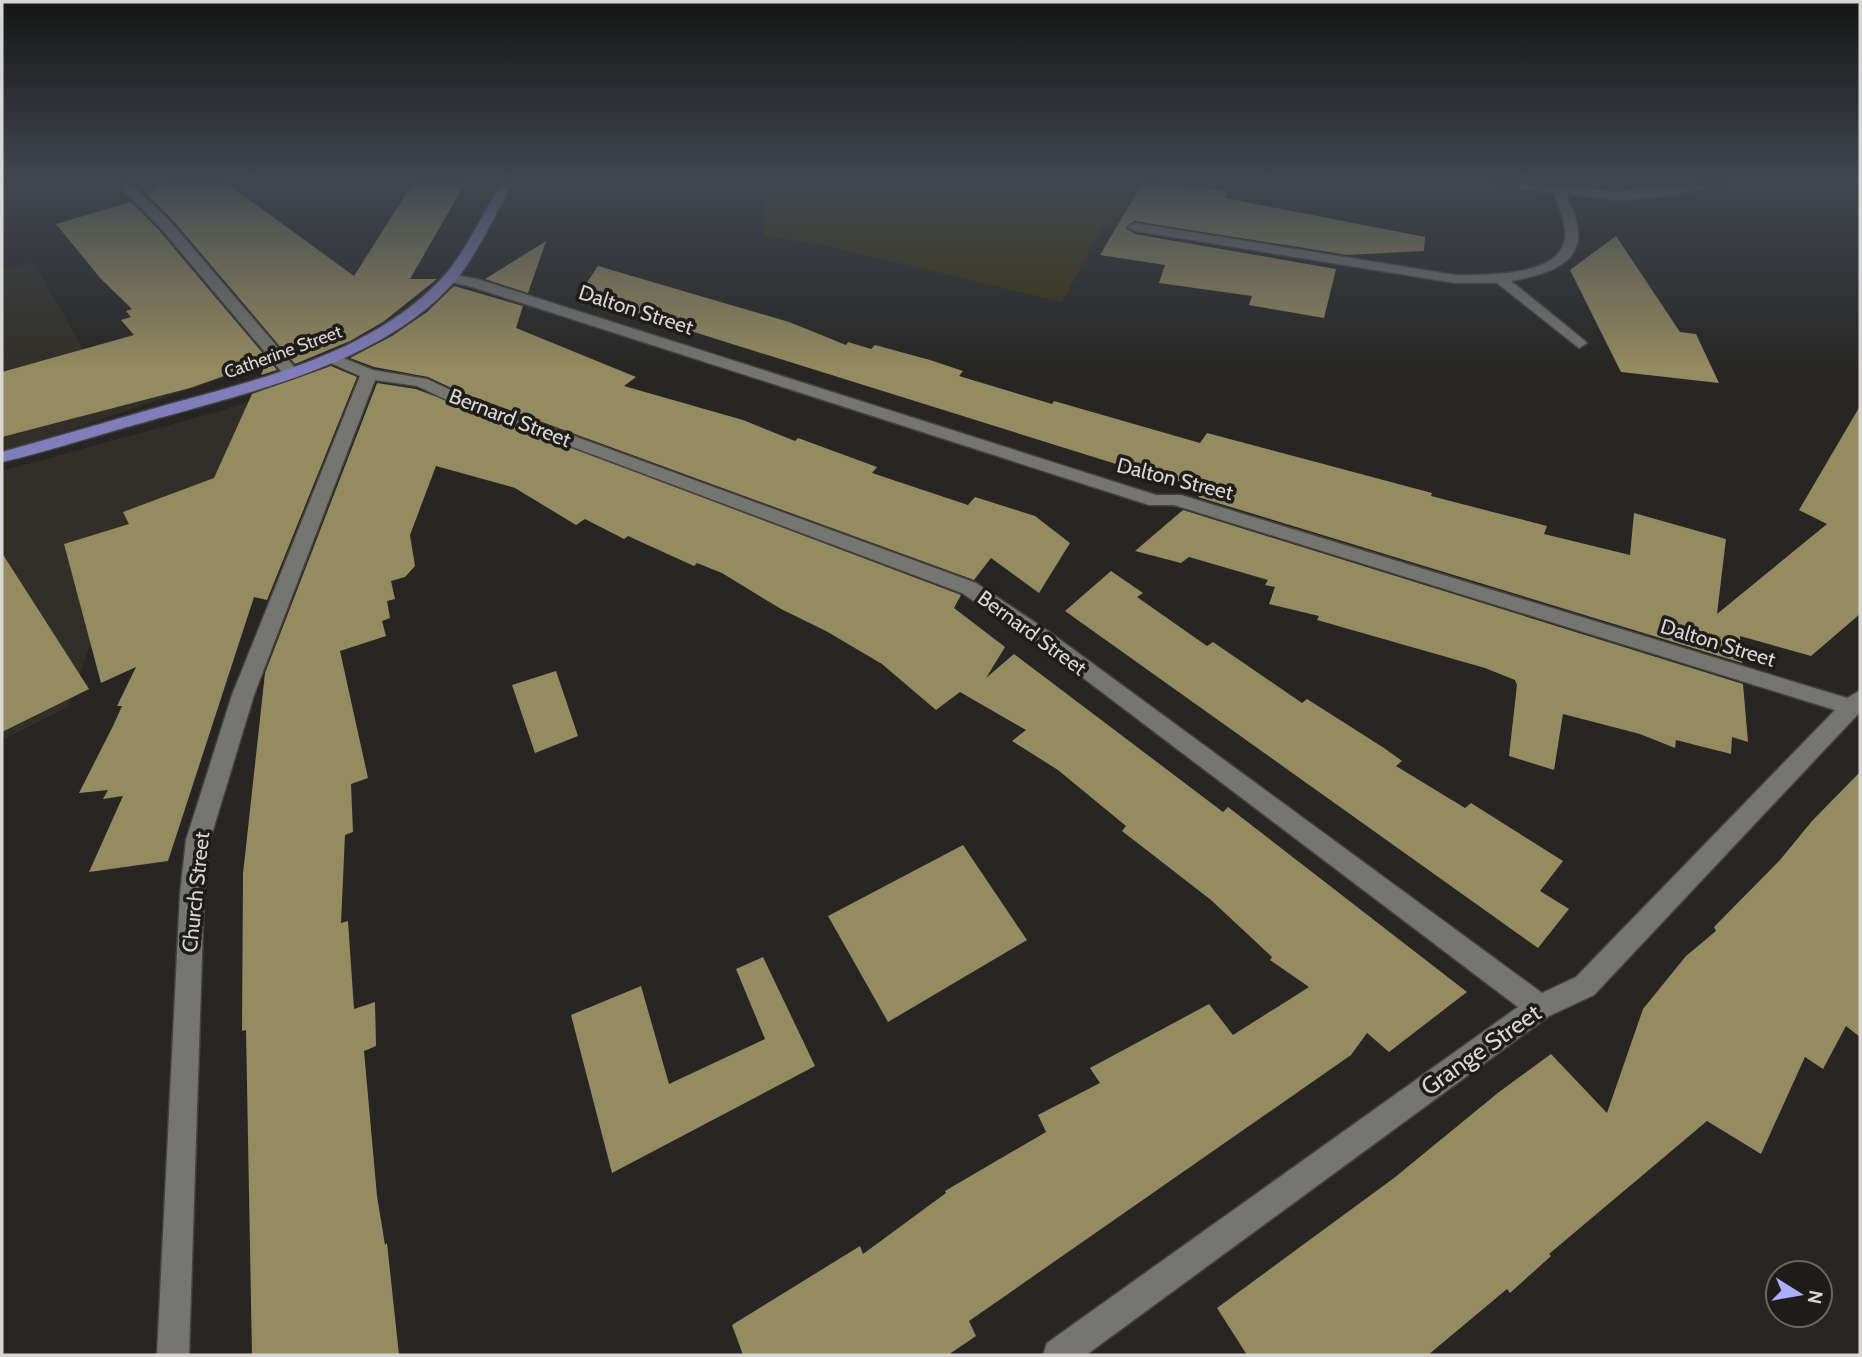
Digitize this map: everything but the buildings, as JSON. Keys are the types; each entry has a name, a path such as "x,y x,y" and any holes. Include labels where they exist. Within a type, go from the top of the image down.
{"main road":[{"name":"Catherine Street","path":"2,457 291,373 331,358 366,341 408,314 450,278 471,243"}],"street":[{"path":"181,243 291,373"},
{"path":"1234,243 1431,276 1500,279 1546,268 1568,252 1570,243"},
{"name":"Dalton Street","path":"450,278 472,282 1155,501 1175,499 1856,703"},
{"path":"1500,279 1579,343"},
{"name":"Bernard Street","path":"331,358 369,374 421,382 453,397 969,588 1044,638 1540,1007"},
{"name":"Church Street","path":"173,1355 192,894 198,839 243,695 369,374"},
{"name":"Grange Street","path":"1059,1355 1540,1007 1586,986 1856,703"}],"shaded area":[{"path":"812,243 1094,243 1062,302"},
{"path":"33,262 94,367 256,312 305,350 2,453 2,270"},
{"path":"291,388 93,636 68,707 2,740 2,471 213,413"}]}
